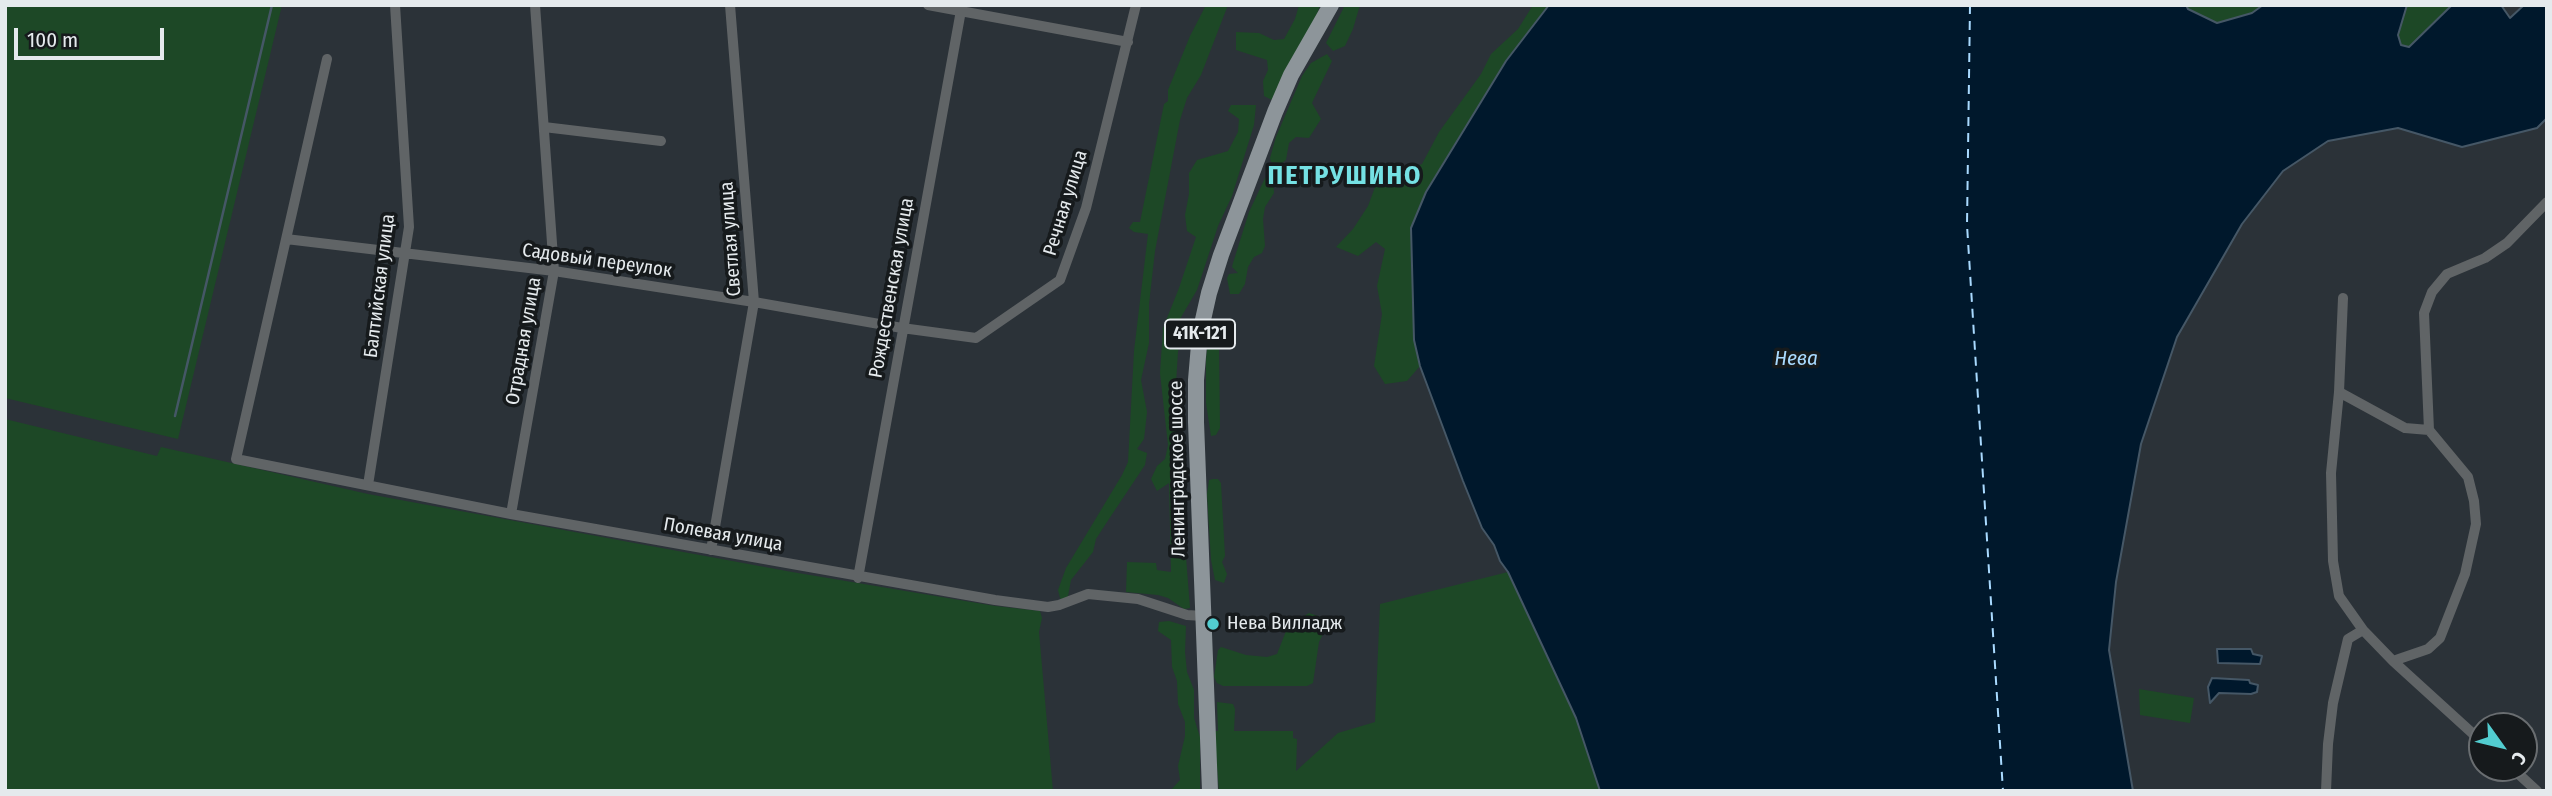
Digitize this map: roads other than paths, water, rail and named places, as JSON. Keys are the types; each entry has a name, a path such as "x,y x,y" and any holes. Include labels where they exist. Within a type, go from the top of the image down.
{"main road":[{"name":"Ленинградское шоссе","path":"1210,791 1196,411 1197,356 1204,313 1221,255 1275,111 1331,5"}],"street":[{"name":"Балтийская улица","path":"368,485 409,227 395,5"},
{"name":"Отрадная улица","path":"511,514 554,271 535,5"},
{"name":"Светлая улица","path":"711,551 754,302 730,5"},
{"path":"928,5 961,8 1128,41"},
{"name":"Речная улица","path":"902,328 976,338 1060,280 1086,208 1136,5"},
{"name":"Рождественская улица","path":"858,578 961,8"},
{"path":"286,239 327,59"},
{"path":"544,127 661,141"},
{"path":"2393,661 2428,649 2440,638 2465,574 2476,524 2468,477 2429,430 2424,313 2432,292 2447,274 2485,258 2507,243 2547,202"},
{"name":"Садовый переулок","path":"286,239 554,271 902,328"},
{"name":"Полевая улица","path":"286,239 236,459 511,514 858,578 1048,607 1088,594 1138,598 1187,615 1203,616"},
{"path":"2343,298 2339,391 2331,472 2333,561 2339,596 2362,630 2468,729"},
{"path":"2339,391 2405,428 2429,430"},
{"path":"2326,791 2333,703 2348,639 2362,630"}],"water":[{"name":"Нева","path":"1549,5 2186,5 2188,9 2217,23 2252,13 2263,5 2407,5 2398,35 2401,45 2409,47 2452,5 2501,5 2510,18 2524,5 2547,5 2547,118 2537,128 2462,147 2398,128 2328,141 2283,171 2242,224 2177,337 2141,444 2116,582 2109,650 2133,791 1600,791 1576,718 1508,572 1482,528 1420,366 1414,340 1411,228 1426,192 1506,61"},
{"path":"2217,649 2251,649 2253,654 2262,656 2260,664 2218,663"},
{"path":"2212,678 2249,680 2250,683 2258,685 2257,692 2219,693 2210,703 2208,687"}],"waterway":[{"path":"175,416 272,5"}],"place":[{"name":"Нева Вилладж","path":"1213,624"}],"district":[{"name":"ПЕТРУШИНО","path":"1345,177"}]}
